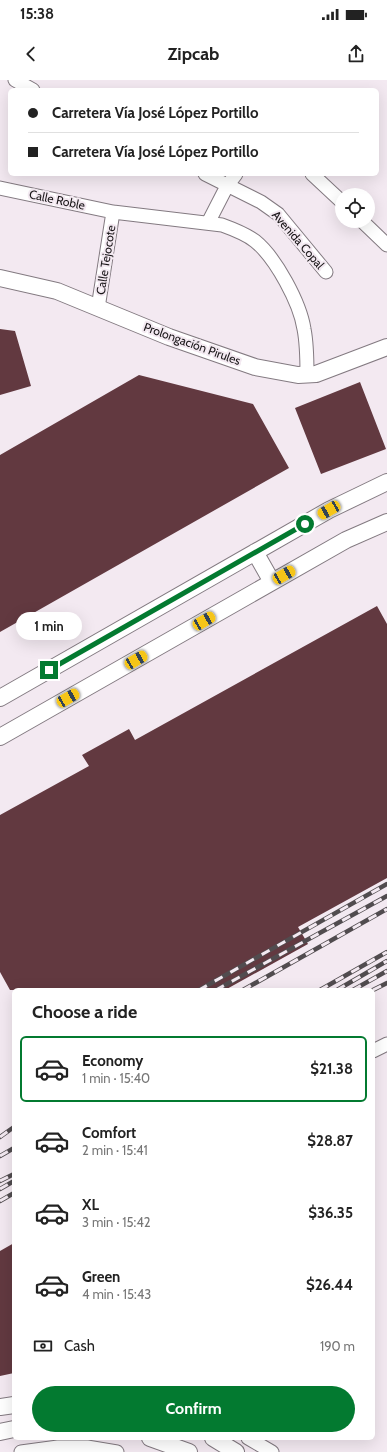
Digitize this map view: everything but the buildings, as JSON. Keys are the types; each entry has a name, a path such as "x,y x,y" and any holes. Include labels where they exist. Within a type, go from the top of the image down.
{"main road":[{"name":"Prolongación Pirules","path":"0,278 57,291 169,337 254,367 298,375 316,374 387,347"},
{"path":"0,698 329,510 387,482"},
{"path":"0,737 346,540 387,522"},
{"path":"255,552 272,582"},
{"path":"0,1407 12,1405"},
{"path":"0,1432 12,1430"},
{"path":"156,1440 189,1452"},
{"path":"216,1440 236,1452"}],"street":[{"path":"14,80 29,88"},
{"name":"Avenida Copal","path":"209,176 261,202 278,214 326,272"},
{"path":"208,222 227,186 234,176"},
{"path":"314,176 335,195"},
{"name":"Calle Roble","path":"0,188 113,212 208,222 234,229 255,241 269,255 283,276 296,303 304,327 307,375"},
{"name":"Calle Tejocote","path":"98,308 113,212"},
{"path":"369,228 387,245"},
{"path":"375,1050 387,1044"},
{"path":"251,1440 272,1452"},
{"path":"21,1452 58,1447 87,1447 117,1452"}],"railway":[{"path":"203,988 387,884"},
{"path":"220,988 387,896"},
{"path":"247,988 387,909"},
{"path":"324,988 387,952"},
{"path":"340,988 387,961"},
{"path":"357,988 387,971"},
{"path":"375,989 387,983"},
{"path":"0,1137 12,1128"},
{"path":"0,1156 12,1149"},
{"path":"0,1181 12,1175"},
{"path":"0,1189 12,1182"},
{"path":"0,1201 12,1194"}],"route":[{"path":"49,670 305,524"}]}
